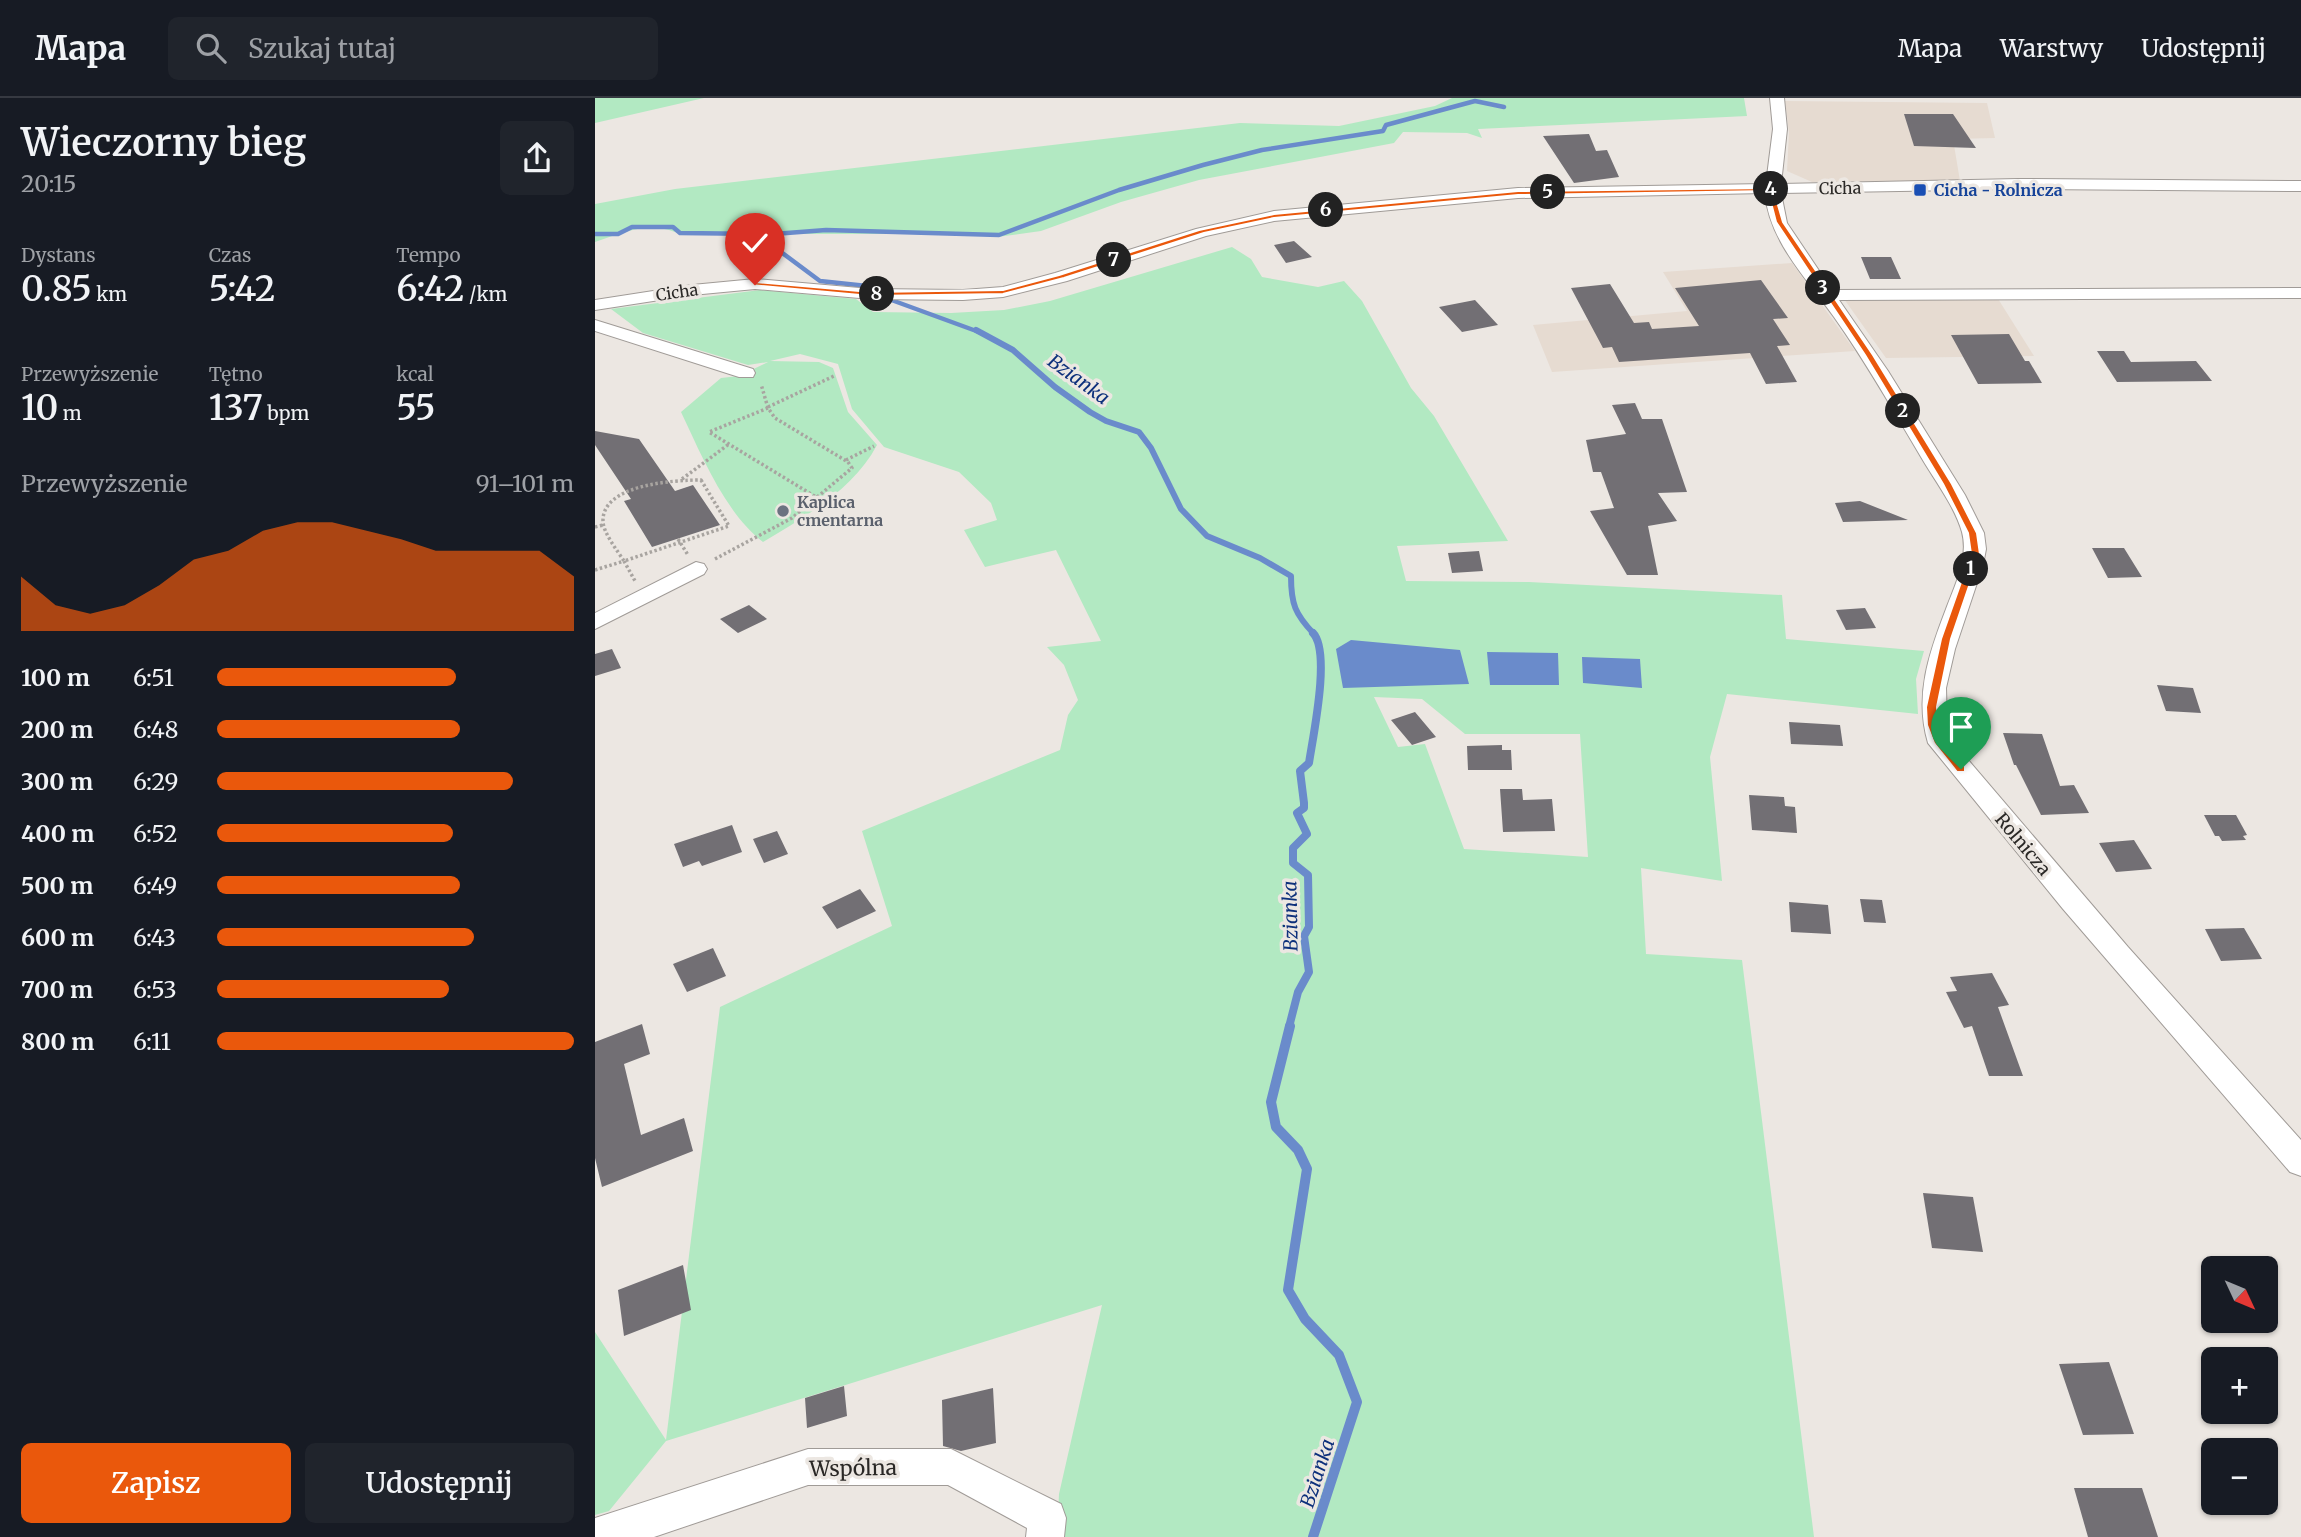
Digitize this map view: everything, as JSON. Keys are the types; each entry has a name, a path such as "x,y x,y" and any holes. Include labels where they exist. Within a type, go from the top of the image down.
{"street":[{"name":"Rolnicza","path":"1777,98 1780,112 1779,143 1771,189 1779,222 1903,411 1973,533 1976,554 1946,639 1932,707 1933,725 1940,743 2026,849 2301,1162"},
{"name":"Cicha","path":"595,305 692,290 755,285 871,294 1003,292 1061,277 1202,232 1274,216 1518,193 2018,184 2301,186"},
{"path":"1828,295 2301,293"},
{"path":"595,325 746,373"},
{"path":"595,622 697,569"},
{"name":"Wspólna","path":"596,1537 808,1467 951,1467 1047,1518 1045,1537"}],"path":[{"path":"697,569 792,518 852,468 845,460 775,418 768,407 762,384 746,373"},
{"path":"816,497 709,432 834,376"},
{"path":"682,479 729,444"},
{"path":"845,460 874,446"},
{"path":"595,570 624,561 729,526 701,480 655,482 629,490 608,504 601,516 603,525 624,561 645,596"},
{"path":"595,527 603,525"}],"shaded area":[{"path":"1785,101 1987,103 1995,138 1953,139 1960,181 1812,182 1787,171 1789,132"},
{"path":"1792,263 1855,351 1552,372 1533,325 1687,311 1663,272"},
{"path":"1995,294 2034,356 1886,358 1844,299"}],"green space":[{"path":"595,98 704,98 595,123"},
{"path":"1452,98 1744,98 1747,116 1478,129 1482,138 1467,133 1403,132 1394,143 1199,180 1121,202 1041,231 997,237 956,234 680,234 648,228 627,231 595,242 595,204 675,189 1240,123 1339,126 1435,106"},
{"path":"1232,247 1251,259 1262,277 1318,287 1344,281 1362,301 1411,388 1434,416 1508,541 1397,546 1406,581 1529,582 1782,595 1786,639 1924,651 1916,679 1918,714 1727,694 1710,757 1722,881 1641,868 1646,954 1742,960 1814,1537 1057,1537 1059,1494 1102,1305 666,1441 609,1511 595,1515 595,1332 666,1440 720,1007 892,926 862,831 1060,750 1068,715 1078,700 1064,665 1047,647 1101,641 1056,550 985,567 964,530 997,520 991,503 959,472 884,447 852,409 838,364 800,354 770,361 819,362 833,368 848,412 877,445 855,475 827,501 763,542 749,530 726,499 681,412 721,378 739,376 768,362 748,365 643,333 611,309 760,290 856,299 873,312 951,313 1004,310 1050,301","holes":["1374,697 1422,699 1465,734 1580,734 1588,857 1464,849 1425,744 1398,747"]}],"water":[{"path":"1351,640 1460,650 1469,684 1343,688 1336,649"},
{"path":"1487,652 1558,653 1559,685 1490,685"},
{"path":"1582,657 1640,659 1642,688 1583,683"}],"building":[{"path":"1904,114 1953,114 1976,148 1914,146"},
{"path":"1589,134 1596,151 1607,150 1619,177 1574,183 1543,136"},
{"path":"1294,241 1312,257 1286,263 1274,245"},
{"path":"1861,257 1891,257 1901,279 1870,279"},
{"path":"1761,280 1788,318 1773,319 1790,345 1777,346 1797,382 1766,384 1750,353 1619,362 1612,347 1603,348 1571,288 1610,284 1634,323 1649,322 1652,329 1699,326 1675,288"},
{"path":"1475,300 1498,325 1462,332 1439,307"},
{"path":"2009,334 2042,383 1978,384 1951,335"},
{"path":"2097,351 2124,351 2131,362 2196,361 2212,381 2117,382"},
{"path":"1635,403 1642,419 1662,419 1687,492 1658,493 1677,521 1648,526 1658,575 1627,575 1590,511 1614,508 1601,472 1593,472 1586,440 1626,434 1612,405"},
{"path":"595,431 639,439 675,491 693,485 720,525 652,547 624,501 631,499 595,445"},
{"path":"1860,501 1908,520 1843,522 1835,503"},
{"path":"2092,548 2124,548 2142,577 2108,578"},
{"path":"1479,551 1483,571 1452,573 1448,553"},
{"path":"749,605 767,619 738,633 720,619"},
{"path":"1865,608 1876,628 1846,630 1836,610"},
{"path":"612,649 621,668 595,676 595,654"},
{"path":"2157,685 2193,688 2201,713 2166,711"},
{"path":"1415,712 1436,737 1412,745 1391,720"},
{"path":"1789,722 1840,725 1843,746 1791,744"},
{"path":"2003,733 2042,734 2060,786 2074,785 2089,813 2041,815 2014,765"},
{"path":"1502,745 1502,750 1511,750 1512,770 1468,770 1467,746"},
{"path":"1500,789 1522,789 1523,800 1552,799 1555,831 1503,832"},
{"path":"1749,795 1784,797 1785,806 1795,807 1797,833 1752,830"},
{"path":"2204,815 2236,815 2247,835 2243,836 2246,840 2222,841 2219,836 2215,836"},
{"path":"732,825 742,852 702,866 699,861 683,867 674,844"},
{"path":"777,831 788,854 764,863 753,839"},
{"path":"2134,840 2152,869 2116,872 2099,843"},
{"path":"860,889 876,911 837,929 822,907"},
{"path":"1860,899 1882,900 1886,923 1864,922"},
{"path":"1789,902 1828,905 1831,934 1791,932"},
{"path":"2244,928 2262,959 2221,961 2205,929"},
{"path":"713,948 726,976 687,992 673,964"},
{"path":"1992,973 2009,1005 1998,1007 2023,1076 1989,1076 1972,1026 1964,1028 1946,992 1957,991 1950,977"},
{"path":"642,1024 650,1054 624,1064 641,1135 684,1118 693,1151 602,1187 595,1158 595,1042"},
{"path":"1923,1193 1973,1197 1983,1252 1932,1248"},
{"path":"683,1265 691,1310 624,1336 618,1290"},
{"path":"2109,1362 2134,1434 2083,1435 2059,1364"},
{"path":"844,1386 847,1416 807,1428 805,1398"},
{"path":"993,1388 996,1443 961,1451 943,1446 942,1400"},
{"path":"2074,1488 2142,1488 2158,1537 2088,1537"}],"waterway":[{"path":"774,234 826,230 999,235 1119,190 1262,150 1383,131 1386,125 1475,101 1504,107"},
{"name":"Bzianka","path":"595,234 618,234 632,227 673,227 680,233 774,234"},
{"name":"Bzianka","path":"774,234 781,243 777,249 820,281 867,286"},
{"name":"Bzianka","path":"886,298 979,332"},
{"name":"Bzianka","path":"976,330 1013,350 1055,387 1090,412 1106,421 1139,432 1151,448 1181,509 1207,536 1260,558 1291,576 1295,608 1314,634"},
{"name":"Bzianka","path":"1289,1027 1298,992 1309,972 1304,936 1309,927 1308,875 1293,863 1293,848 1307,834 1297,813 1304,808 1300,771 1309,763 1321,675 1321,658 1313,633"},
{"name":"Bzianka","path":"1290,1026 1271,1102 1276,1127 1298,1150 1307,1169 1288,1290 1305,1319 1339,1355 1357,1402 1313,1537"}],"place":[{"name":"Cicha - Rolnicza","path":"1920,190"},
{"name":"Kaplica cmentarna","path":"783,511"}],"route":[{"path":"755,285 871,294 963,295 1003,292 1061,277 1202,232 1274,216 1518,193 1771,189 1779,222 1869,355 1947,484 1973,533 1976,554 1946,639 1932,707 1933,725 1940,743 1961,769"}]}
